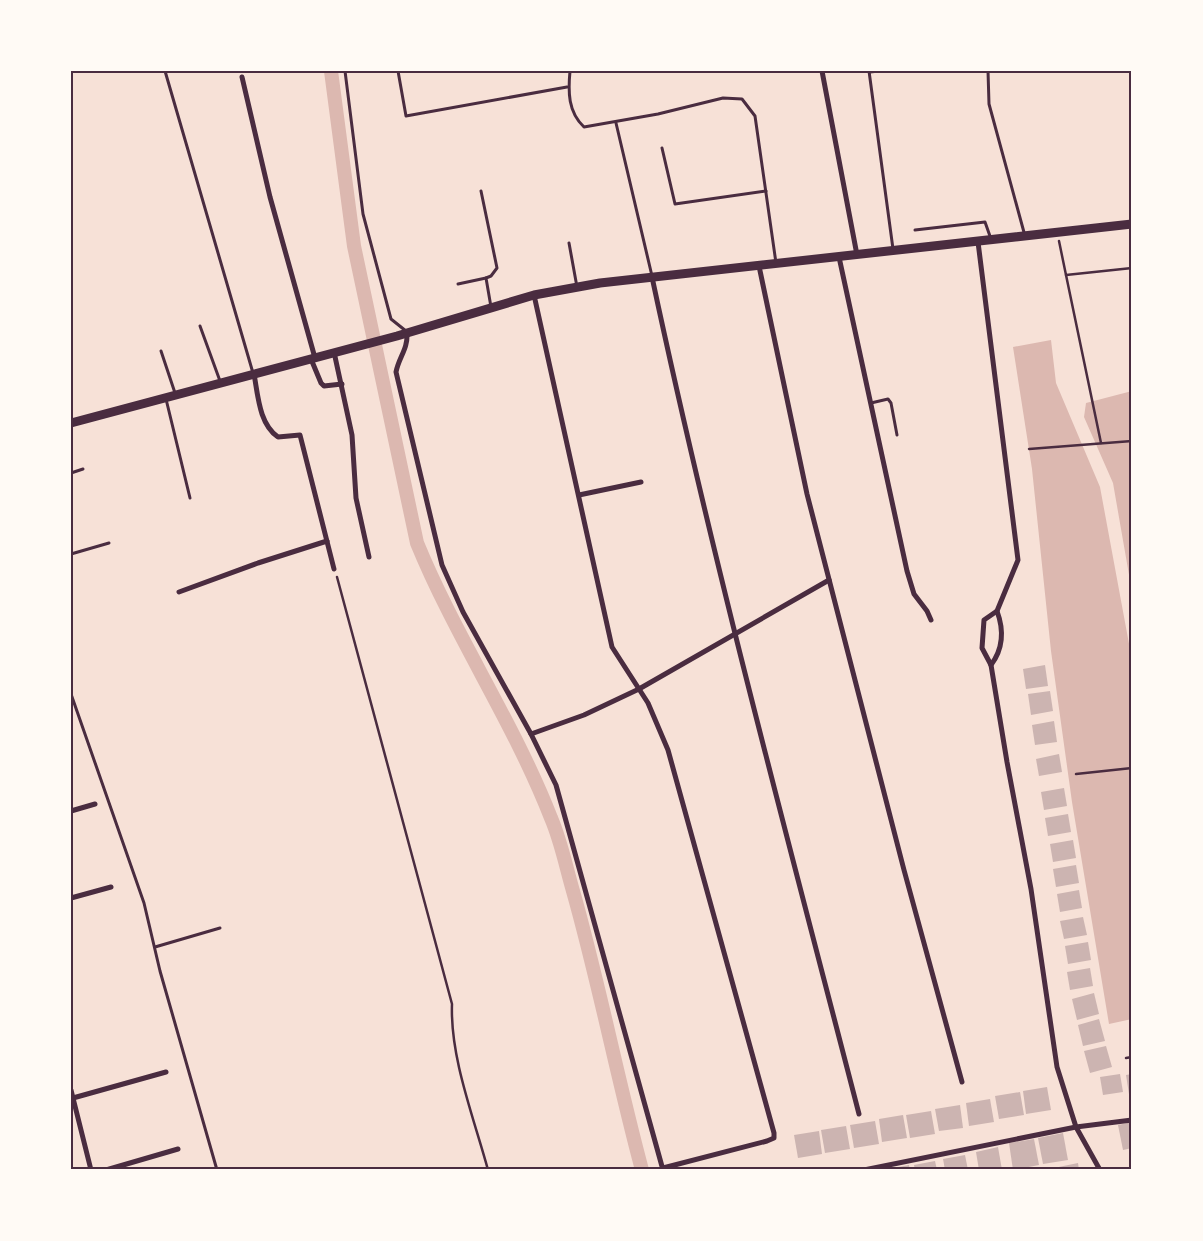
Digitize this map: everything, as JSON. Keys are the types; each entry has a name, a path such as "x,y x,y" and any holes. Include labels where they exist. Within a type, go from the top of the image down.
{"main road":[{"path":"71,423 408,333 534,295 652,277 1132,224"}],"street":[{"path":"822,71 857,255"},
{"path":"242,77 270,197 313,359 321,383 324,386 342,384"},
{"path":"978,242 1018,560 998,611 984,620 982,648 991,665 1006,762 1031,889 1057,1067 1076,1127 1100,1170"},
{"path":"839,257 907,571 914,594 927,611 930,620"},
{"path":"759,266 807,494 901,860 962,1082"},
{"path":"652,277 678,399 734,636 859,1114"},
{"path":"408,333 407,348 398,360 396,372 442,566 483,649 531,734 556,785 663,1169 767,1142 774,1138 774,1133 668,750 648,703 612,647 534,295"},
{"path":"334,352 353,444 356,498 369,557"},
{"path":"254,373 264,422 270,432 278,437 300,435 334,568"},
{"path":"579,495 642,482"},
{"path":"179,592 258,563 327,541"},
{"path":"531,734 584,715 639,690 829,580"},
{"path":"991,665 1000,653 1002,625 998,611"},
{"path":"71,811 95,804"},
{"path":"71,898 110,887"},
{"path":"73,1098 166,1072"},
{"path":"71,1090 91,1170"},
{"path":"864,1170 1076,1127 1132,1120"},
{"path":"106,1170 178,1149"}],"lane":[{"path":"165,71 254,373"},
{"path":"346,71 362,214 391,319 408,333"},
{"path":"398,71 406,116 567,87"},
{"path":"570,71 567,87 575,118 584,128 616,123 723,98 742,99 755,116 776,264"},
{"path":"878,71 869,72 894,251"},
{"path":"988,71 989,104 1025,236"},
{"path":"616,123 652,277"},
{"path":"662,148 674,204 766,191"},
{"path":"458,284 491,276 497,268 480,191"},
{"path":"916,230 985,222 992,240"},
{"path":"569,243 577,287"},
{"path":"486,278 491,307"},
{"path":"200,326 220,382"},
{"path":"161,351 176,396"},
{"path":"166,398 190,498"},
{"path":"870,403 888,399 891,403 896,435"},
{"path":"71,473 83,469"},
{"path":"71,554 109,543"},
{"path":"71,694 144,903 217,1170"},
{"path":"155,947 220,928"}],"path":[{"path":"1058,233 1101,443"},
{"path":"1066,274 1132,268"},
{"path":"1029,449 1132,440"},
{"path":"334,568 452,1004 451,1027 456,1052 488,1170"},
{"path":"1076,774 1132,768"},
{"path":"1126,1058 1132,1057"}],"shaded area":[{"path":"1051,340 1056,383 1100,487 1132,660 1132,1019 1109,1024 1072,802 1051,651 1032,469 1013,347"},
{"path":"1132,391 1132,592 1113,483 1084,417 1086,403"}],"building":[{"path":"1045,665 1048,686 1026,689 1023,669"},
{"path":"1050,691 1053,711 1031,715 1028,694"},
{"path":"1054,721 1057,742 1035,745 1032,725"},
{"path":"1059,754 1062,772 1039,776 1036,759"},
{"path":"1064,788 1067,806 1044,810 1041,792"},
{"path":"1068,814 1071,832 1048,836 1045,818"},
{"path":"1073,840 1076,858 1053,862 1050,844"},
{"path":"1076,865 1079,883 1056,887 1053,869"},
{"path":"1079,890 1082,908 1060,912 1057,894"},
{"path":"1083,917 1087,935 1064,939 1060,921"},
{"path":"1088,942 1091,960 1068,964 1065,946"},
{"path":"1090,968 1093,986 1070,990 1067,972"},
{"path":"1094,993 1099,1014 1077,1020 1072,999"},
{"path":"1099,1019 1105,1041 1083,1046 1078,1025"},
{"path":"1106,1046 1112,1067 1090,1073 1084,1051"},
{"path":"1120,1074 1123,1092 1103,1095 1100,1077"},
{"path":"1132,1074 1132,1093 1129,1094 1126,1075"},
{"path":"1047,1087 1051,1110 1026,1114 1023,1091"},
{"path":"1020,1092 1024,1115 999,1119 995,1096"},
{"path":"990,1099 994,1122 969,1126 966,1103"},
{"path":"960,1105 963,1128 939,1131 935,1109"},
{"path":"931,1111 935,1134 910,1138 906,1115"},
{"path":"903,1115 907,1138 882,1142 879,1119"},
{"path":"875,1121 879,1144 854,1148 850,1125"},
{"path":"1132,1122 1132,1148 1123,1150 1118,1125"},
{"path":"846,1126 850,1149 825,1153 821,1130"},
{"path":"819,1131 822,1154 798,1158 794,1135"},
{"path":"1063,1133 1068,1160 1043,1164 1038,1138"},
{"path":"1034,1139 1039,1165 1013,1170 1009,1143"},
{"path":"998,1147 1002,1170 979,1170 976,1152"},
{"path":"965,1155 968,1170 945,1170 943,1159"},
{"path":"935,1161 937,1170 915,1170 914,1165"},
{"path":"1078,1163 1079,1170 1049,1170 1049,1169"},
{"path":"909,1165 910,1170 888,1170 888,1169"}],"waterway":[{"path":"331,71 354,246 417,543 449,613 520,748 555,827 600,995 642,1170"}]}
